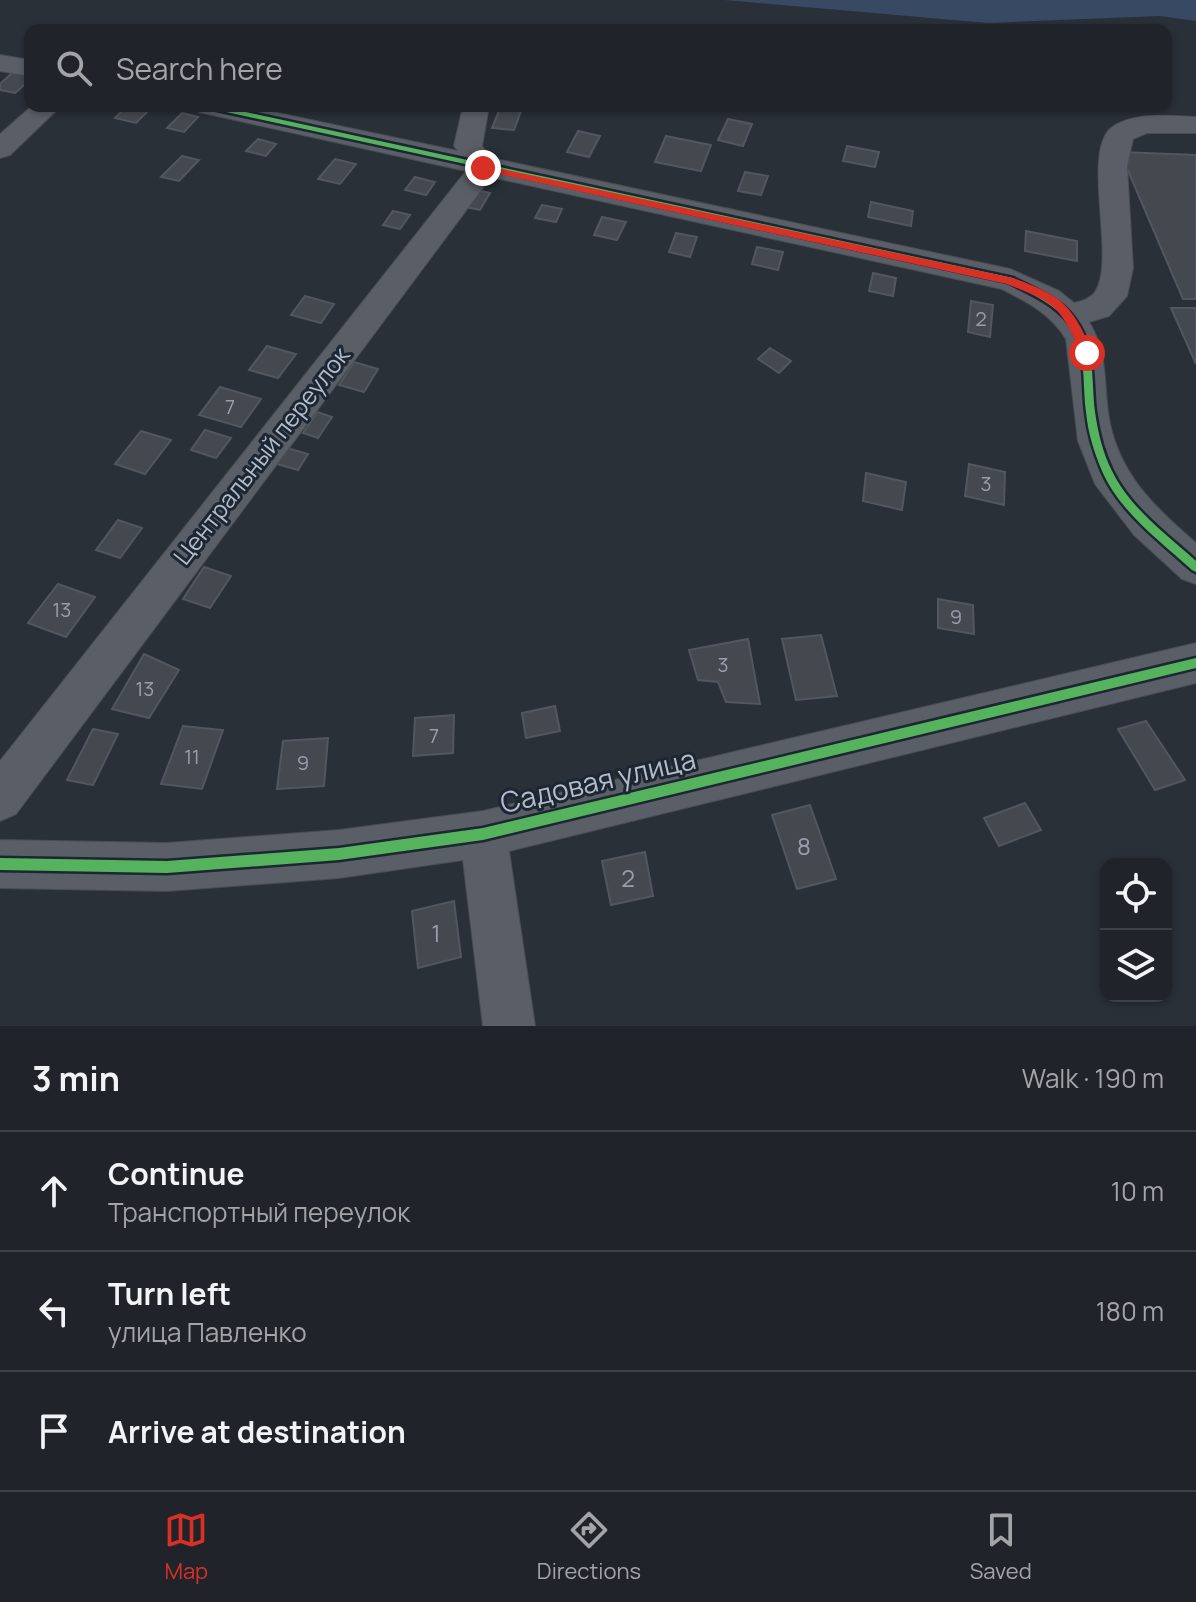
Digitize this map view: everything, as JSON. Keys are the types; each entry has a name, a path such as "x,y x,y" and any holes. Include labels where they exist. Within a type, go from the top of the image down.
{"street":[{"path":"0,63 24,67"},
{"path":"0,149 41,112"},
{"path":"235,112 1010,280 1046,295 1071,316 1087,353 1090,424 1108,473 1132,508 1196,567"},
{"path":"475,112 468,146 483,168"},
{"path":"1071,316 1098,308 1111,296 1117,268 1113,166 1120,135 1131,128 1150,125 1196,125"},
{"name":"Центральный переулок","path":"0,798 483,168"},
{"name":"Садовая улица","path":"0,864 167,867 339,854 483,834 1196,663"},
{"path":"483,834 509,1026"}],"water":[{"path":"724,0 1196,0 1196,21 1159,16 988,23"}],"building":[{"path":"14,71 24,73 24,85 15,93 0,90 0,84"},
{"path":"121,112 147,112 136,123 115,118"},
{"path":"499,112 521,112 514,130 492,128"},
{"path":"182,113 198,117 184,132 167,128"},
{"path":"728,119 752,124 743,146 718,140"},
{"path":"578,131 600,136 589,157 567,152"},
{"path":"666,136 711,145 701,171 655,162"},
{"path":"258,139 276,144 266,156 246,151"},
{"path":"847,146 879,152 875,167 843,161"},
{"path":"1120,152 1196,155 1196,299 1183,299"},
{"path":"182,156 199,160 179,181 161,177"},
{"path":"335,159 356,164 340,184 318,179"},
{"path":"745,172 768,176 761,195 738,191"},
{"path":"415,177 435,182 426,195 405,190"},
{"path":"475,190 490,193 480,210 465,207"},
{"path":"871,202 913,211 911,226 868,217"},
{"path":"542,205 562,209 556,222 535,218"},
{"path":"393,211 410,215 400,229 383,225"},
{"path":"602,217 626,222 617,240 594,235"},
{"path":"1026,231 1077,241 1077,261 1025,251"},
{"path":"676,233 697,237 690,257 669,252"},
{"path":"757,247 783,252 778,270 752,264"},
{"path":"873,273 896,278 893,296 869,291"},
{"path":"305,296 334,304 321,323 291,315"},
{"path":"971,301 993,305 990,337 968,332"},
{"path":"1171,308 1196,308 1196,364"},
{"path":"267,346 296,354 278,378 249,370"},
{"path":"770,348 791,361 779,373 758,359"},
{"path":"354,362 378,369 364,392 339,385"},
{"path":"220,387 261,399 241,427 199,415"},
{"path":"317,412 332,417 318,438 303,433"},
{"path":"205,430 231,438 216,458 191,450"},
{"path":"141,431 171,440 145,474 115,464"},
{"path":"283,447 308,454 298,470 273,463"},
{"path":"969,464 1005,472 1004,505 965,496"},
{"path":"866,473 906,482 902,510 863,501"},
{"path":"118,520 142,528 120,558 96,550"},
{"path":"204,567 231,576 210,608 183,599"},
{"path":"58,584 95,597 66,637 28,623"},
{"path":"938,599 973,605 974,634 938,628"},
{"path":"821,635 837,696 796,700 782,639"},
{"path":"748,639 760,704 726,702 718,682 698,680 689,650"},
{"path":"144,654 179,670 149,718 112,709"},
{"path":"555,706 560,731 526,738 522,713"},
{"path":"454,715 453,753 413,756 415,718"},
{"path":"1146,721 1185,780 1155,790 1118,729"},
{"path":"183,726 223,730 202,789 161,784"},
{"path":"93,729 118,734 93,785 67,780"},
{"path":"328,738 324,786 277,789 283,741"},
{"path":"1025,803 1041,830 999,846 984,818"},
{"path":"810,805 836,879 797,889 772,815"},
{"path":"645,852 653,896 611,905 602,861"},
{"path":"454,901 461,957 418,968 412,911"}],"cycle path":[{"path":"236,112 1010,280 1047,299 1070,318 1082,339 1088,362 1090,412 1096,441 1108,473 1136,512 1196,567"},
{"path":"0,864 167,867 339,854 483,834 1196,663"}],"route":[{"path":"483,168 1010,280 1046,295 1071,316 1081,333 1087,353"}]}
